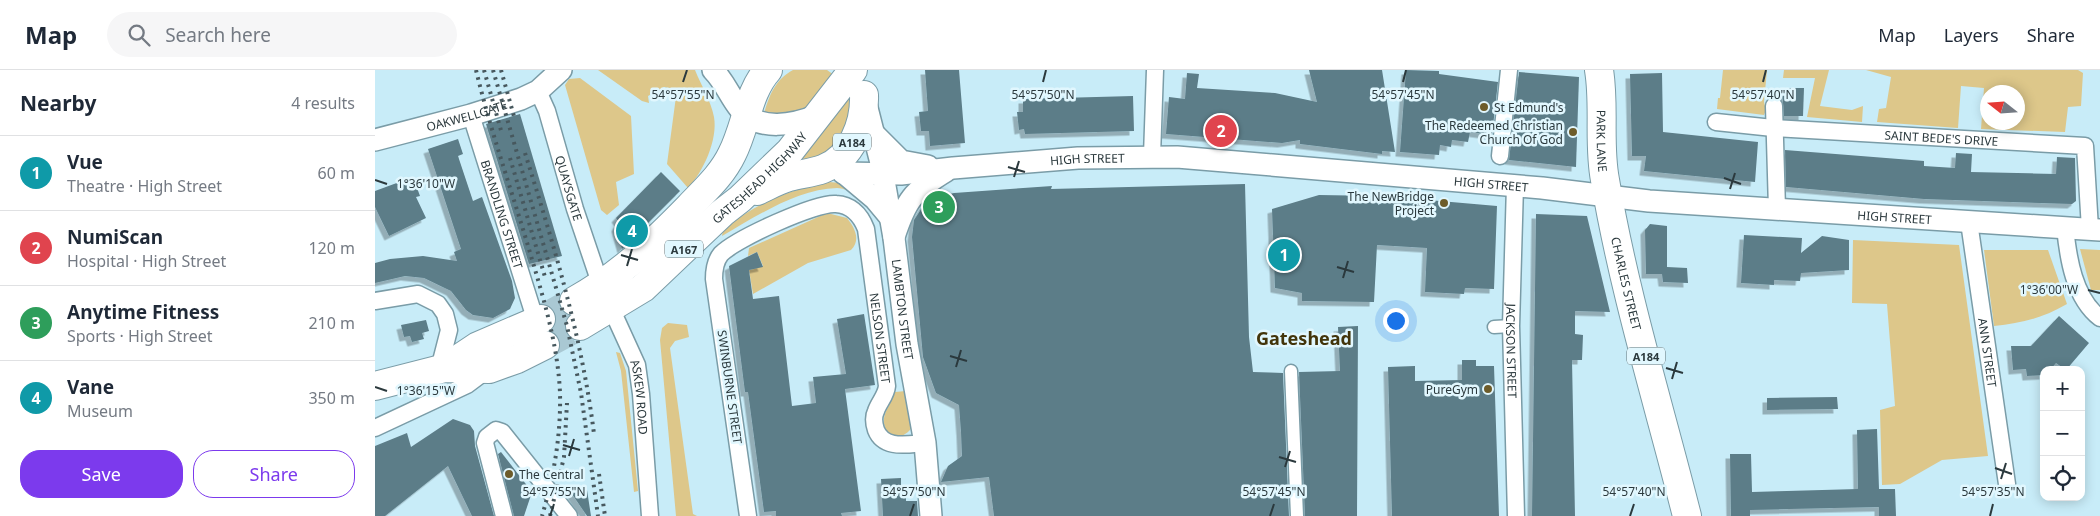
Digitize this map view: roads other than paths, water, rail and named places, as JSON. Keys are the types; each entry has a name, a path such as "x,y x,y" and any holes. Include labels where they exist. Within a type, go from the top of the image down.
{"highway":[{"name":"A167","path":"748,116 757,85 768,70"},
{"name":"GATESHEAD HIGHWAY","path":"577,313 606,297 650,282 722,213 740,199 790,152 853,70"},
{"name":"PARK LANE","path":"1604,75 1603,164 1607,196"},
{"name":"A184","path":"740,199 780,180 815,171 837,160 856,137 863,118 864,95"},
{"name":"GATESHEAD HIGHWAY","path":"606,297 631,264 722,171 732,154 748,116"},
{"path":"815,171 843,173"},
{"name":"CHARLES STREET","path":"1607,196 1624,271 1687,516"},
{"path":"442,369 478,346 540,325"},
{"path":"375,386 442,369 489,369 509,362 540,325"}],"street":[{"path":"713,70 741,110 748,116 777,124 801,122 818,116"},
{"name":"A184","path":"853,70 859,78 864,95"},
{"path":"1152,156 1155,70"},
{"path":"1500,156 1509,70"},
{"name":"OAKWELLGATE","path":"375,140 471,115 521,99 551,77"},
{"name":"QUAYSGATE","path":"551,77 547,111 575,209 606,297"},
{"name":"LAMBTON STREET","path":"864,95 883,175 925,443"},
{"path":"1774,106 1773,128 1777,209"},
{"name":"BRANDLING STREET","path":"471,115 540,325"},
{"name":"SAINT BEDE'S DRIVE","path":"1716,122 1773,128 2085,146 2095,229"},
{"path":"873,132 885,147 901,160 916,165 953,168"},
{"name":"HIGH STREET","path":"843,173 883,175 1043,160 1152,156 1515,185 1655,202 2095,229"},
{"path":"843,173 860,184 892,228 909,200 924,186 953,168"},
{"name":"JACKSON STREET","path":"1515,185 1511,326 1516,516"},
{"name":"NELSON STREET","path":"718,258 727,250 762,230 815,208 834,203 853,210 859,215 866,230 887,386 885,395 874,416 875,427 881,438 892,444 925,443"},
{"name":"ANN STREET","path":"1969,222 2007,484"},
{"path":"2065,227 2072,269 2089,308 2100,318"},
{"name":"SWINBURNE STREET","path":"718,258 714,279 748,516"},
{"path":"375,301 419,294 438,304 448,322 449,330 442,369"},
{"name":"ASKEW ROAD","path":"606,297 637,365 641,394 649,513"},
{"path":"1494,327 1511,326"},
{"path":"375,428 467,385 489,369"},
{"path":"1291,371 1297,516"},
{"path":"504,516 485,443 487,437 496,430 502,432 569,516"},
{"path":"925,443 931,516"}],"tunnel":[{"path":"541,319 574,301"},
{"path":"545,345 580,326"}],"railway":[{"path":"476,70 495,140 541,289 550,323 559,375 560,409 558,440 550,486 542,516"},
{"path":"484,70 502,134"},
{"path":"493,70 567,326 581,393 598,516"},
{"path":"501,70 515,120"},
{"path":"525,153 575,327 594,434"},
{"path":"510,158 545,277"},
{"path":"550,516 564,457 567,403"},
{"path":"599,474 605,516"}],"place":[{"name":"St Edmund's","path":"1484,107"},
{"name":"NumiScan","path":"1221,131"},
{"name":"The Redeemed Christian Church Of God","path":"1573,132"},
{"name":"The NewBridge Project","path":"1444,203"},
{"name":"Anytime Fitness","path":"939,207"},
{"name":"Vane","path":"632,231"},
{"name":"Vue","path":"1284,255"},
{"name":"PureGym","path":"1488,389"},
{"name":"The Central","path":"509,474"}],"district":[{"name":"Gateshead","path":"1304,338"}]}
